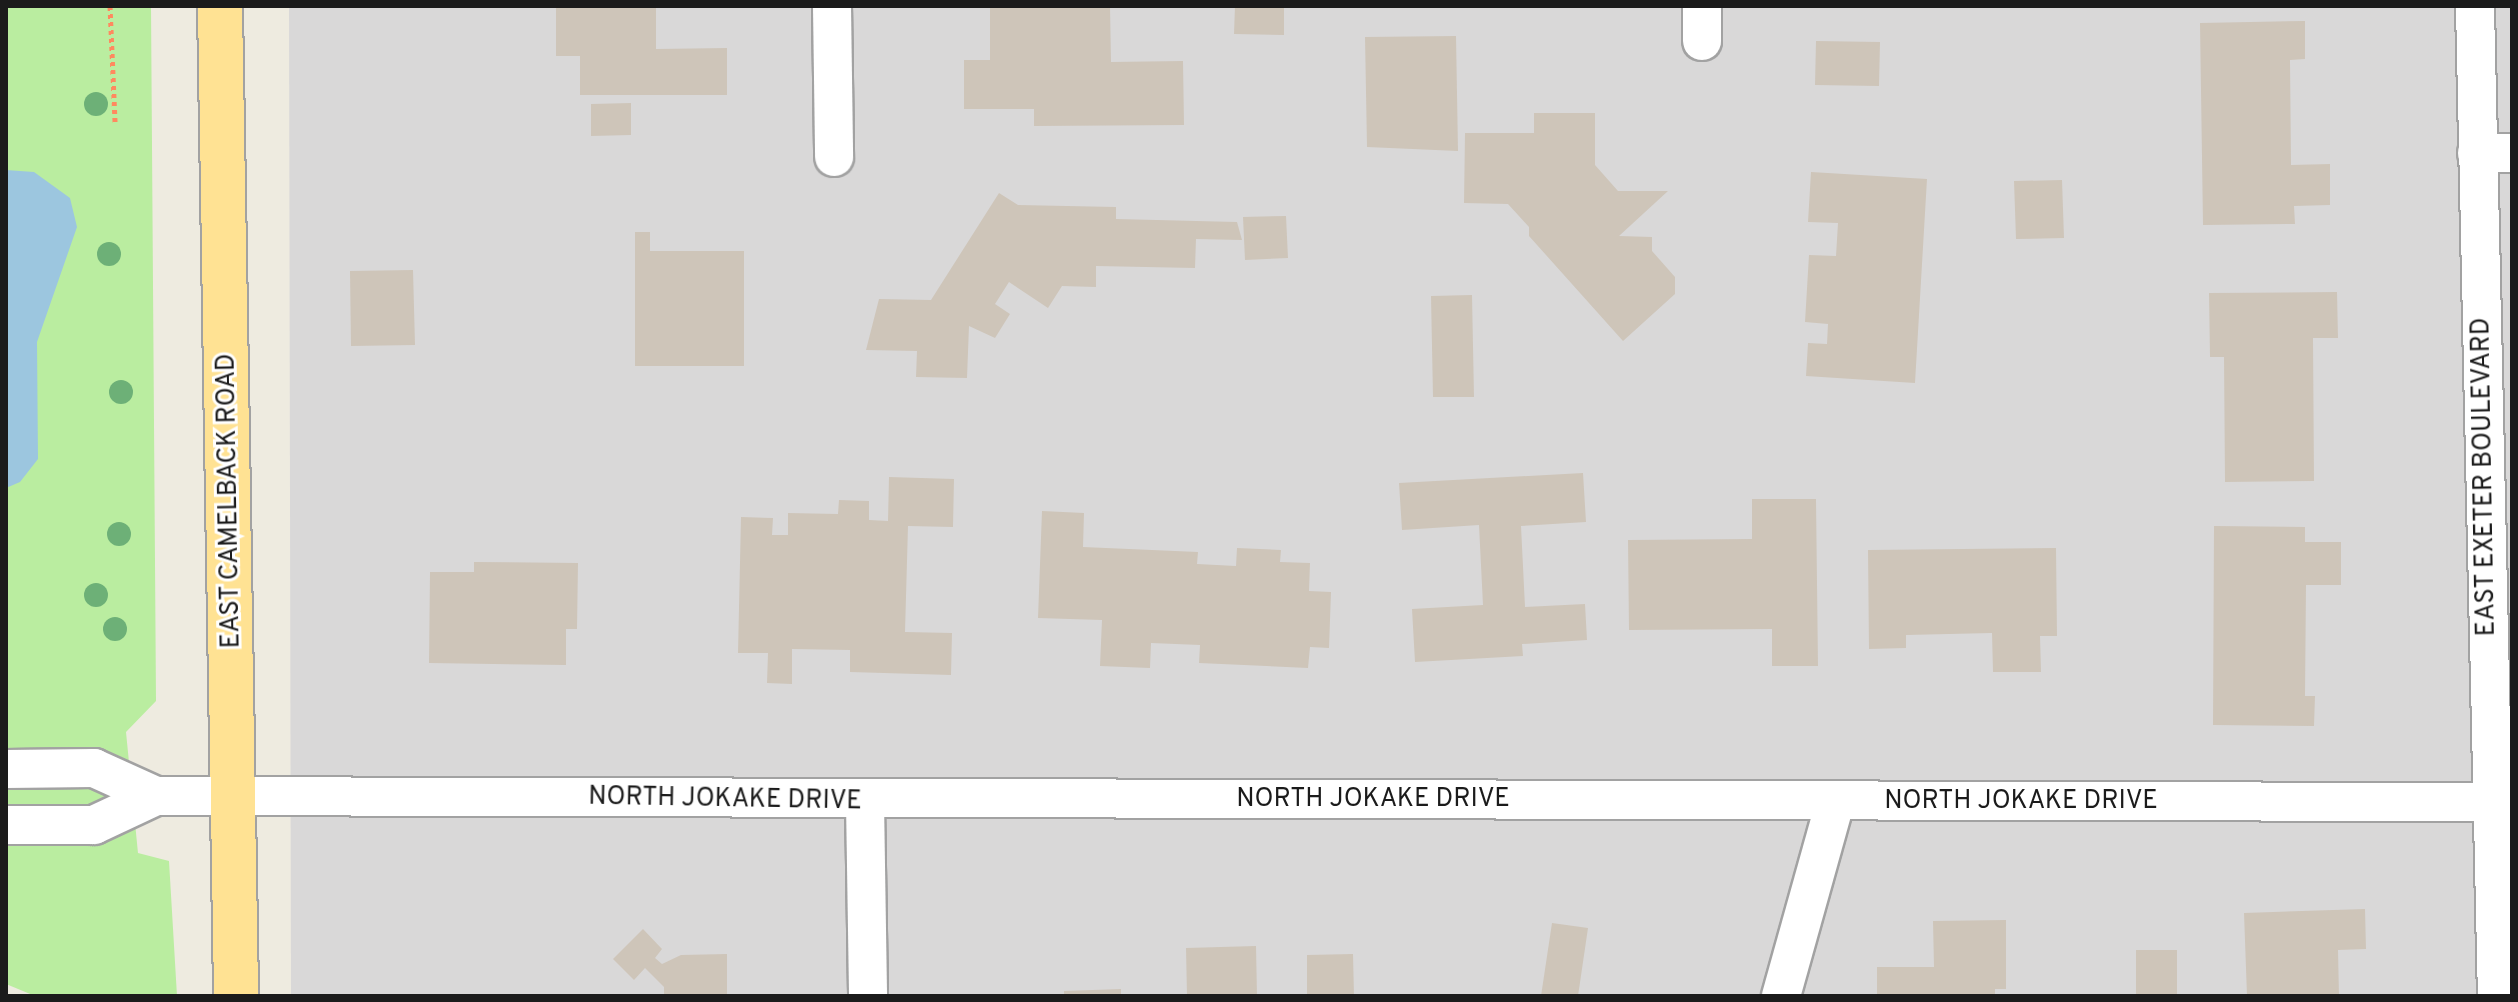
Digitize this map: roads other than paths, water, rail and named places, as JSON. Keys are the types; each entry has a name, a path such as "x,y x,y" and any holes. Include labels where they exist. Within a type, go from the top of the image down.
{"main road":[{"name":"EAST CAMELBACK ROAD","path":"220,6 236,996"}],"street":[{"path":"832,6 834,157"},
{"name":"EAST EXETER BOULEVARD","path":"2475,6 2494,153 2503,802 2497,996"},
{"path":"6,769 94,768 156,796"},
{"name":"NORTH JOKAKE DRIVE","path":"156,796 865,802 2503,802"},
{"path":"6,825 94,825 156,796"},
{"path":"865,802 868,996"},
{"path":"1781,996 1835,802"}],"water":[{"path":"6,170 34,172 70,198 77,227 37,342 38,459 20,482 6,488"}]}
